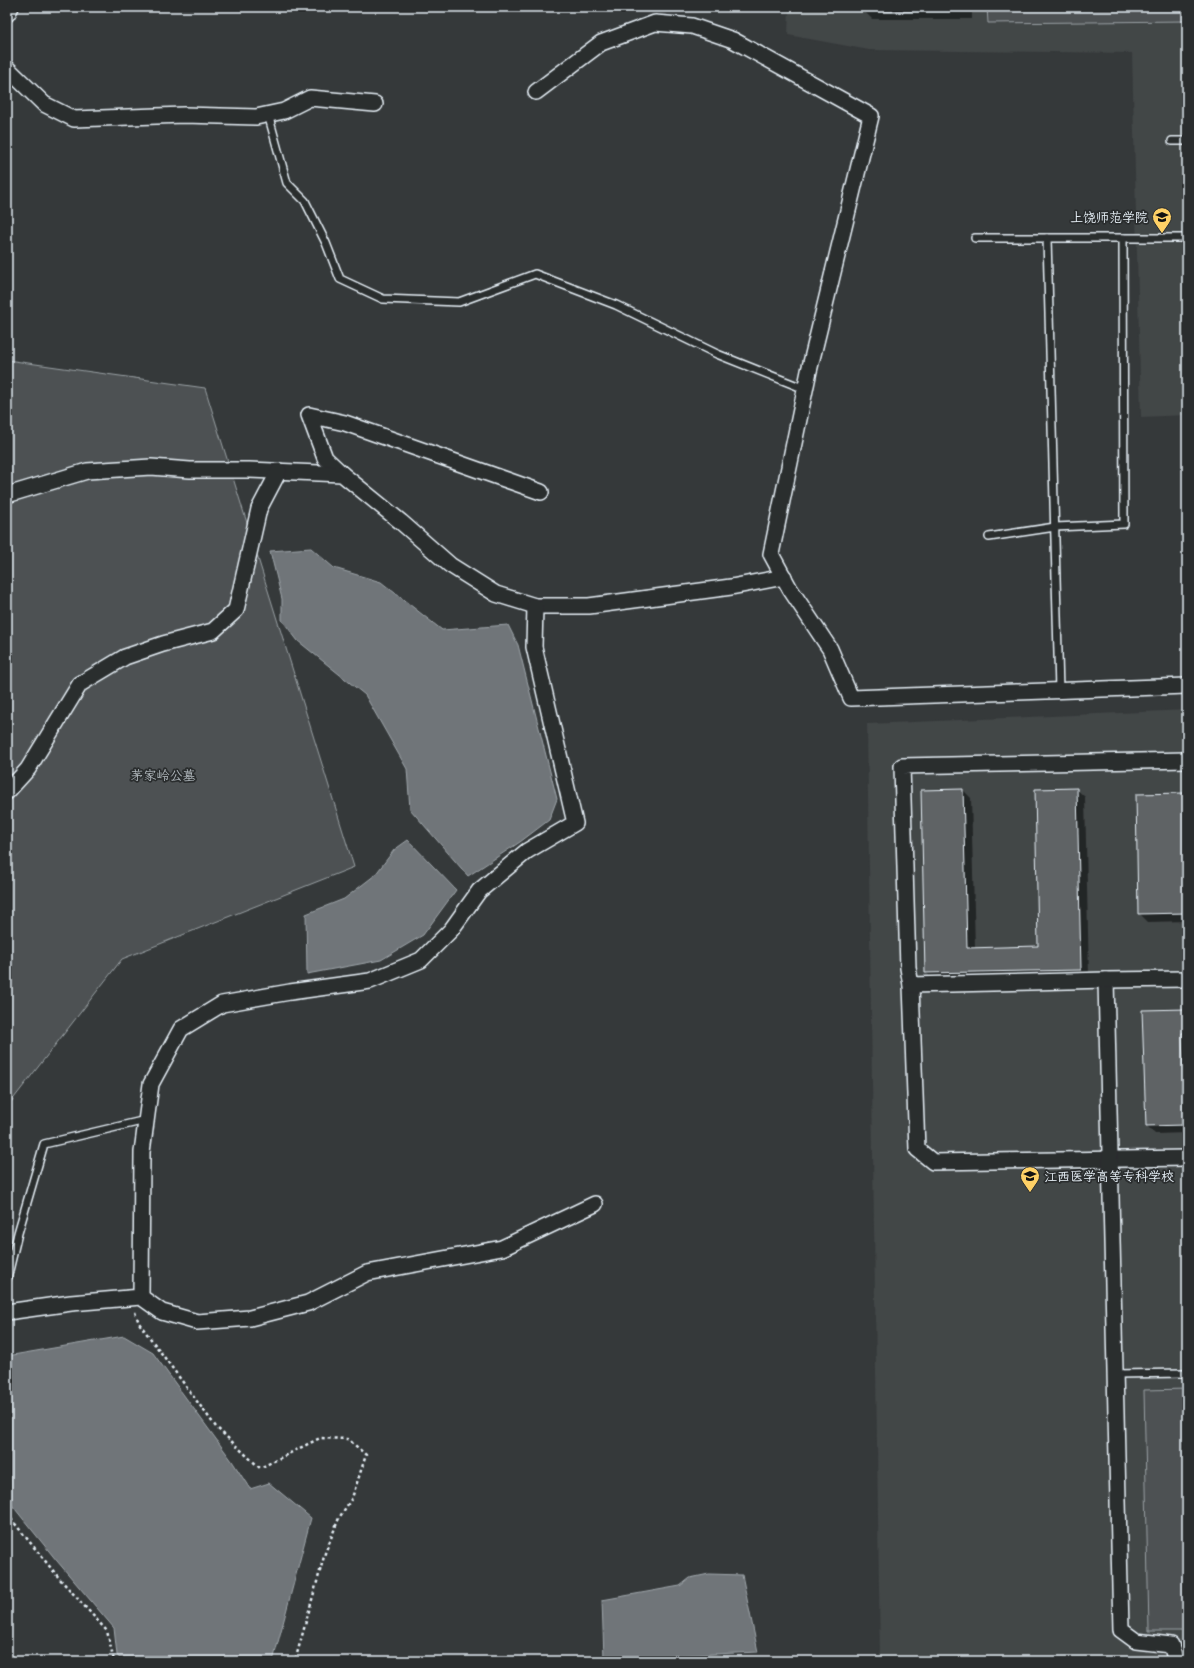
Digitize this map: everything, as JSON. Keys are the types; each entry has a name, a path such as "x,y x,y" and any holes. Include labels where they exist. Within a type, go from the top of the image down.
{"street":[{"path":"7,14 11,7"},
{"path":"536,92 601,44 655,23 692,26 733,40 871,116 805,390 771,554 790,589 830,649 851,698 1187,686"},
{"path":"7,68 44,104 74,119 184,114 256,117 284,111 310,98 375,104"},
{"path":"541,492 345,423 309,415 325,458 450,565 496,594 535,606 589,606 731,587 784,577"},
{"path":"7,496 87,471 151,467 190,470 279,471 342,474"},
{"path":"7,792 28,769 80,684 125,657 163,644 213,630 236,610 260,509 279,471"},
{"path":"136,1297 142,1152 151,1084 181,1029 222,1004 290,992 370,981 422,960 451,930 479,891 527,851 575,823 534,647 535,606"},
{"path":"1187,760 902,766 908,968 911,985 917,1149 933,1162 1187,1158"},
{"path":"911,985 1187,979"},
{"path":"1106,980 1121,1630 1136,1641 1171,1645 1176,1661"},
{"path":"7,1312 71,1303 136,1297 162,1312 197,1322 250,1318 308,1303 367,1273 502,1248 595,1204"}],"lane":[{"path":"268,114 287,183 305,201 326,243 340,279 383,299 459,302 534,274 616,305 717,354 805,390"},
{"path":"1172,141 1187,141"},
{"path":"975,238 1187,238"},
{"path":"1047,238 1059,691"},
{"path":"989,537 1055,527 1124,524 1123,238"},
{"path":"7,1278 18,1233 44,1144 146,1120"},
{"path":"1115,1374 1187,1373"}],"path":[{"path":"136,1297 139,1323 216,1427 260,1468 320,1438 348,1439 366,1455 352,1498 339,1518 325,1553 295,1661"},
{"path":"7,1514 59,1578 107,1631 114,1661"}],"shaded area":[{"name":"上饶师范学院","path":"789,7 1187,7 1187,415 1141,417 1132,53 869,50 788,35"},
{"path":"311,548 334,568 381,582 442,630 508,625 518,645 557,799 549,820 520,842 468,876 410,809 407,769 365,695 298,641 282,620 282,599 270,551"},
{"name":"江西医学高等专科学校","path":"1187,710 1187,1661 880,1661 867,724"},
{"path":"408,840 456,890 423,935 381,960 307,974 306,914 344,899 375,875 394,850"},
{"path":"124,1336 153,1353 232,1461 250,1489 269,1483 311,1518 273,1661 122,1661 117,1655 114,1628 7,1499 7,1356"},
{"path":"709,1574 742,1575 758,1652 604,1659 602,1600 680,1586 690,1578"}],"green space":[{"path":"987,7 1187,7 1187,21 988,23"},
{"name":"茅家岭公墓","path":"7,360 205,388 354,867 122,959 7,1107"},
{"path":"1187,1389 1187,1631 1149,1631 1144,1390"}],"building":[{"path":"863,7 964,7 964,11 863,11"},
{"path":"1077,788 1081,970 925,973 921,790 963,789 967,948 1038,946 1035,789"},
{"path":"1184,793 1187,913 1138,914 1136,794"},
{"path":"1187,1009 1187,1033 1182,1033 1185,1125 1146,1126 1142,1010"}],"place":[{"name":"上饶师范学院","path":"1162,234"},
{"name":"江西医学高等专科学校","path":"1030,1193"}]}
